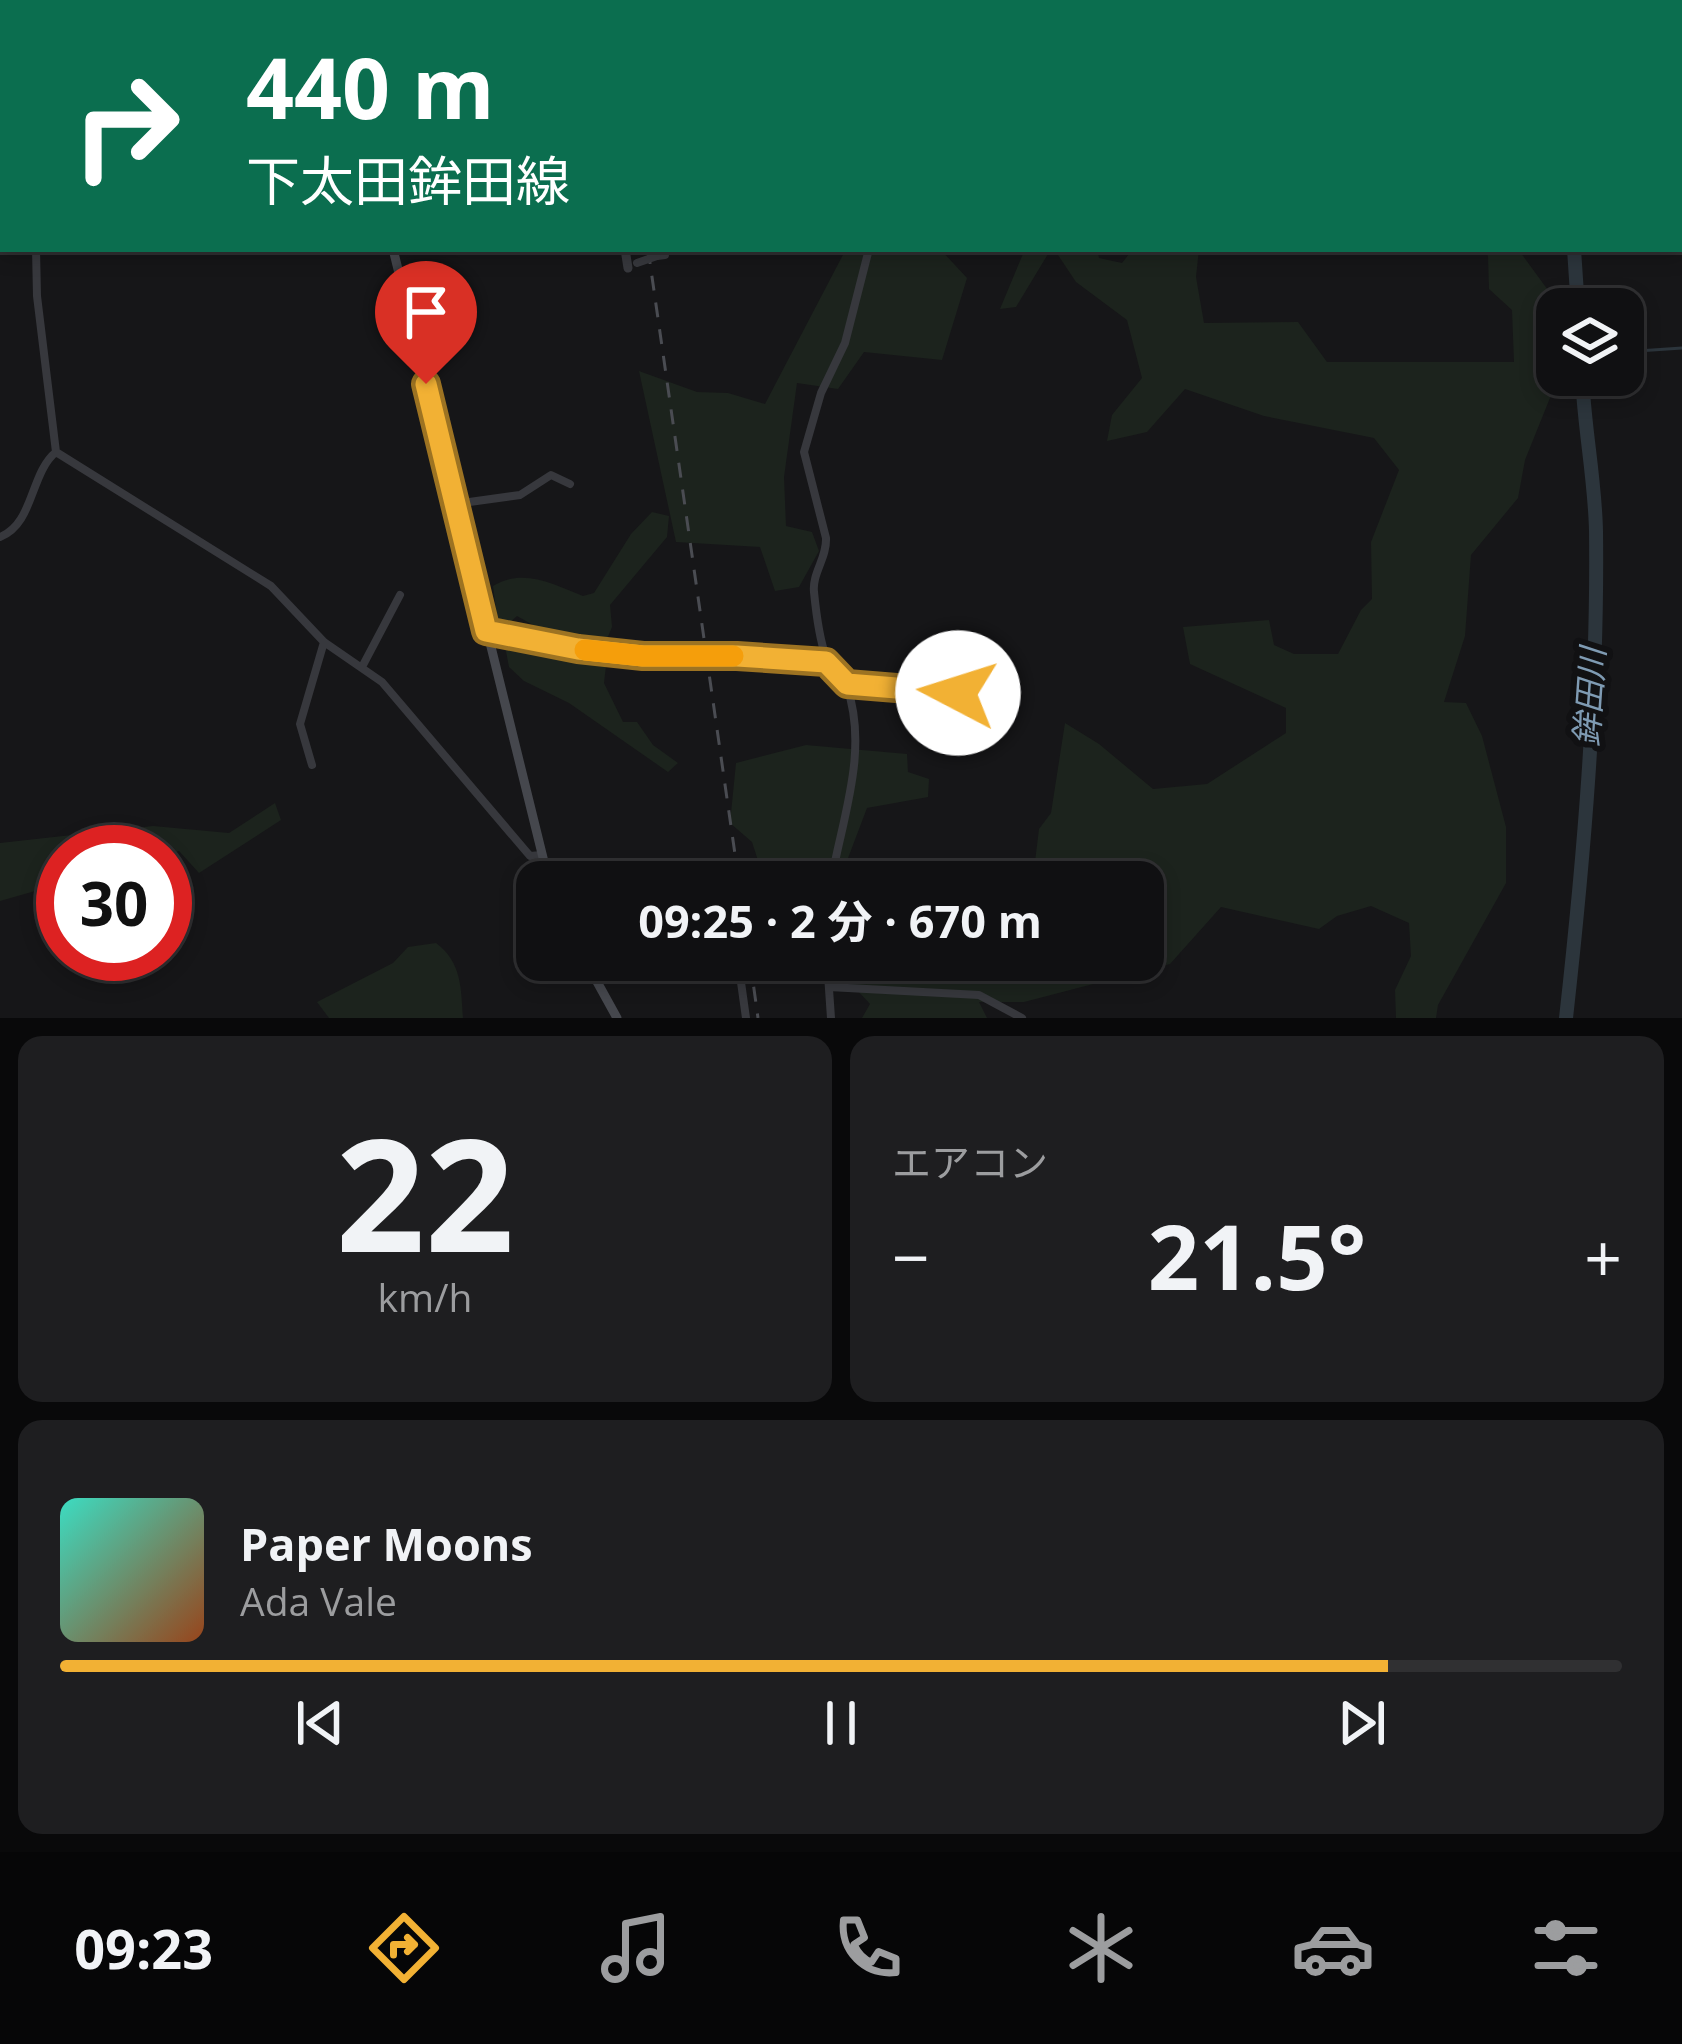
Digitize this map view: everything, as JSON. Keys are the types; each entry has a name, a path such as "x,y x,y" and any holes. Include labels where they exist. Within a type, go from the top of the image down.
{"main road":[{"path":"394,252 543,861"},
{"path":"597,981 617,1018"}],"street":[{"path":"36,252 56,452 253,572 324,642 382,682 530,856 541,855"},
{"path":"626,252 632,266 661,252"},
{"path":"835,861 856,758 847,684 826,662 814,581 826,553 826,538 804,452 821,393 845,343 868,252"},
{"path":"0,537 18,523 45,464 56,452"},
{"path":"455,504 520,495 551,475 570,484"},
{"path":"362,668 400,595"},
{"path":"486,631 578,649 660,657 826,662"},
{"path":"312,765 300,724 324,642"},
{"path":"847,684 996,697"},
{"path":"741,981 746,1018"},
{"path":"828,981 831,1018"},
{"path":"829,988 979,994 1022,1018"}],"shaded area":[{"path":"844,252 943,252 967,278 942,360 864,352 838,389 797,383 784,477 786,526 812,532 819,551 799,587 775,591 760,547 676,542 639,371 697,392 728,393 765,404"},
{"path":"1024,252 1049,252 1016,307 1000,309"},
{"path":"1056,252 1098,252 1099,258 1122,263 1131,252 1199,252 1196,277 1204,323 1298,322 1327,362 1514,362 1512,310 1489,289 1486,252 1520,252 1546,288 1536,288 1536,396 1551,396 1525,460 1518,498 1471,555 1465,636 1444,702 1466,703 1482,736 1506,827 1506,883 1438,1005 1436,1018 1396,1018 1395,990 1411,956 1409,923 1371,906 1337,916 1319,929 1221,907 1164,966 1164,861 1035,861 1039,829 1051,813 1065,723 1099,744 1153,789 1207,784 1286,733 1286,708 1190,664 1183,627 1269,620 1274,645 1294,654 1338,654 1372,599 1371,542 1399,470 1374,438 1264,416 1185,389 1147,432 1107,441 1112,415 1142,378 1127,320 1076,282"},
{"path":"652,512 669,516 667,537 610,605 612,627 607,639 542,630 517,616 508,624 497,617 493,586 516,578 550,583 583,596 594,593 631,534"},
{"path":"505,646 600,661 606,666 604,683 623,722 637,722 653,745 678,763 668,772 569,703 524,681 509,667"},
{"path":"806,745 907,754 908,772 929,779 928,797 867,808 847,861 758,861 752,842 730,823 736,763"},
{"path":"275,803 281,820 199,873 192,865 192,830 229,833"},
{"path":"36,839 36,891 0,901 0,843"},
{"path":"436,943 455,967 463,1018 329,1018 317,1002 393,963 408,947"},
{"path":"845,981 1105,981 1024,1002 979,1002 987,1018 862,1018 870,1004"}],"waterway":[{"name":"鉾田川","path":"1574,252 1577,288"},
{"path":"1644,351 1682,348"},
{"name":"鉾田川","path":"1566,1018 1595,653 1595,512 1584,396"}],"railway":[{"path":"648,252 736,861"},
{"path":"753,981 758,1018"}],"slow traffic":[{"path":"585,650 643,656 733,656"}],"route":[{"path":"426,384 486,631 643,656 826,662 847,684 958,693"}]}
